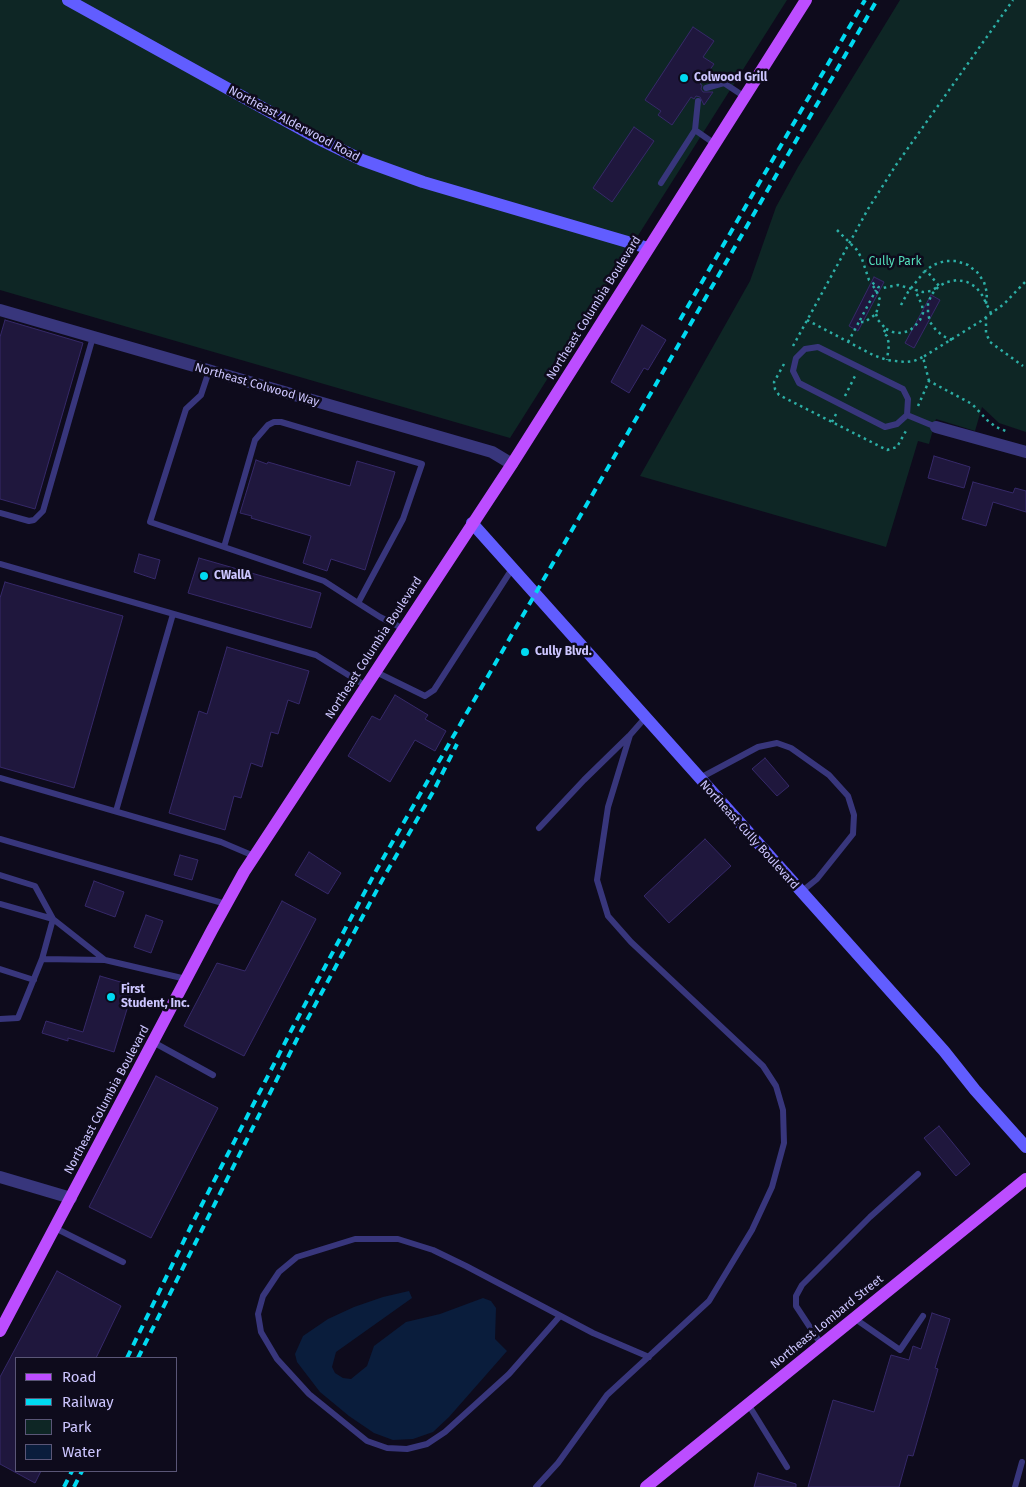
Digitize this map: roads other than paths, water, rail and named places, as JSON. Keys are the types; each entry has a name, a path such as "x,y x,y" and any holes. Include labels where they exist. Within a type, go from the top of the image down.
{"main road":[{"name":"Northeast Columbia Boulevard","path":"0,1331 226,904 254,856 512,464 806,0"},
{"name":"Northeast Lombard Street","path":"646,1487 1026,1179"}],"street":[{"name":"Northeast Alderwood Road","path":"68,0 317,138 362,160 416,180 648,248"},
{"name":"Northeast Colwood Way","path":"0,310 492,452 512,464"},
{"path":"936,427 1026,452"},
{"name":"Northeast Cully Boulevard","path":"472,524 944,1051 975,1090 1026,1147"},
{"path":"0,1177 71,1198"}],"lane":[{"path":"706,88 724,83 745,97"},
{"path":"661,183 695,130 698,101"},
{"path":"695,130 715,144"},
{"path":"0,513 29,521 34,520 42,511 93,337"},
{"path":"818,348 903,390 908,399 909,417 897,424 885,426 841,405 799,383 793,371 796,358 805,349 818,348"},
{"path":"209,371 201,395 186,409 150,522 324,581 380,617 404,629"},
{"path":"909,417 936,427"},
{"path":"224,547 255,440 268,425 274,422 281,422 422,464 403,519 358,603"},
{"path":"0,564 316,655 366,686"},
{"path":"376,672 425,696 434,690 512,569"},
{"path":"116,811 173,614"},
{"path":"540,828 645,718"},
{"path":"536,1487 558,1463 607,1395 709,1301 752,1230 772,1186 784,1143 783,1110 776,1086 763,1066 631,942 608,916 597,880 608,807 630,735"},
{"path":"699,779 758,746 777,743 791,748 829,775 848,796 854,815 853,834 817,879 800,892"},
{"path":"0,778 221,842 254,856"},
{"path":"0,839 226,904"},
{"path":"0,875 35,886 53,919 42,960 18,1018 0,1019"},
{"path":"0,904 53,919 105,960"},
{"path":"42,960 105,960 186,979"},
{"path":"0,969 34,980"},
{"path":"153,1042 213,1075"},
{"path":"821,1344 796,1306 796,1296 802,1285 870,1217 918,1174"},
{"path":"55,1228 123,1262"},
{"path":"560,1316 510,1374 445,1432 427,1444 407,1450 386,1448 367,1441 309,1394 277,1359 262,1332 258,1314 263,1296 279,1272 297,1256 355,1239 398,1239 433,1250 593,1333 649,1358"},
{"path":"854,1318 900,1350 923,1316"},
{"path":"748,1404 788,1467"},
{"path":"1015,1487 1022,1462"}],"water":[{"path":"409,1291 412,1298 336,1352 332,1367 335,1373 343,1378 351,1379 367,1366 374,1346 406,1322 440,1314 483,1298 491,1301 496,1308 495,1339 507,1351 449,1417 433,1432 413,1439 393,1440 374,1433 349,1416 320,1392 297,1362 295,1354 303,1336 328,1319 354,1307 383,1297"}],"railway":[{"path":"680,320 865,0"},
{"path":"127,1357 193,1222 377,869 877,0"},
{"path":"138,1357 300,1033 385,875 433,792 457,744"},
{"path":"64,1487 72,1472"},
{"path":"74,1487 82,1472"}],"place":[{"name":"Colwood Grill","path":"684,78"},
{"name":"CWallA","path":"204,576"},
{"name":"Cully Blvd.","path":"525,652"},
{"name":"First Student, Inc.","path":"111,997"}],"park label":[{"name":"Cully Park","path":"895,262"}]}
